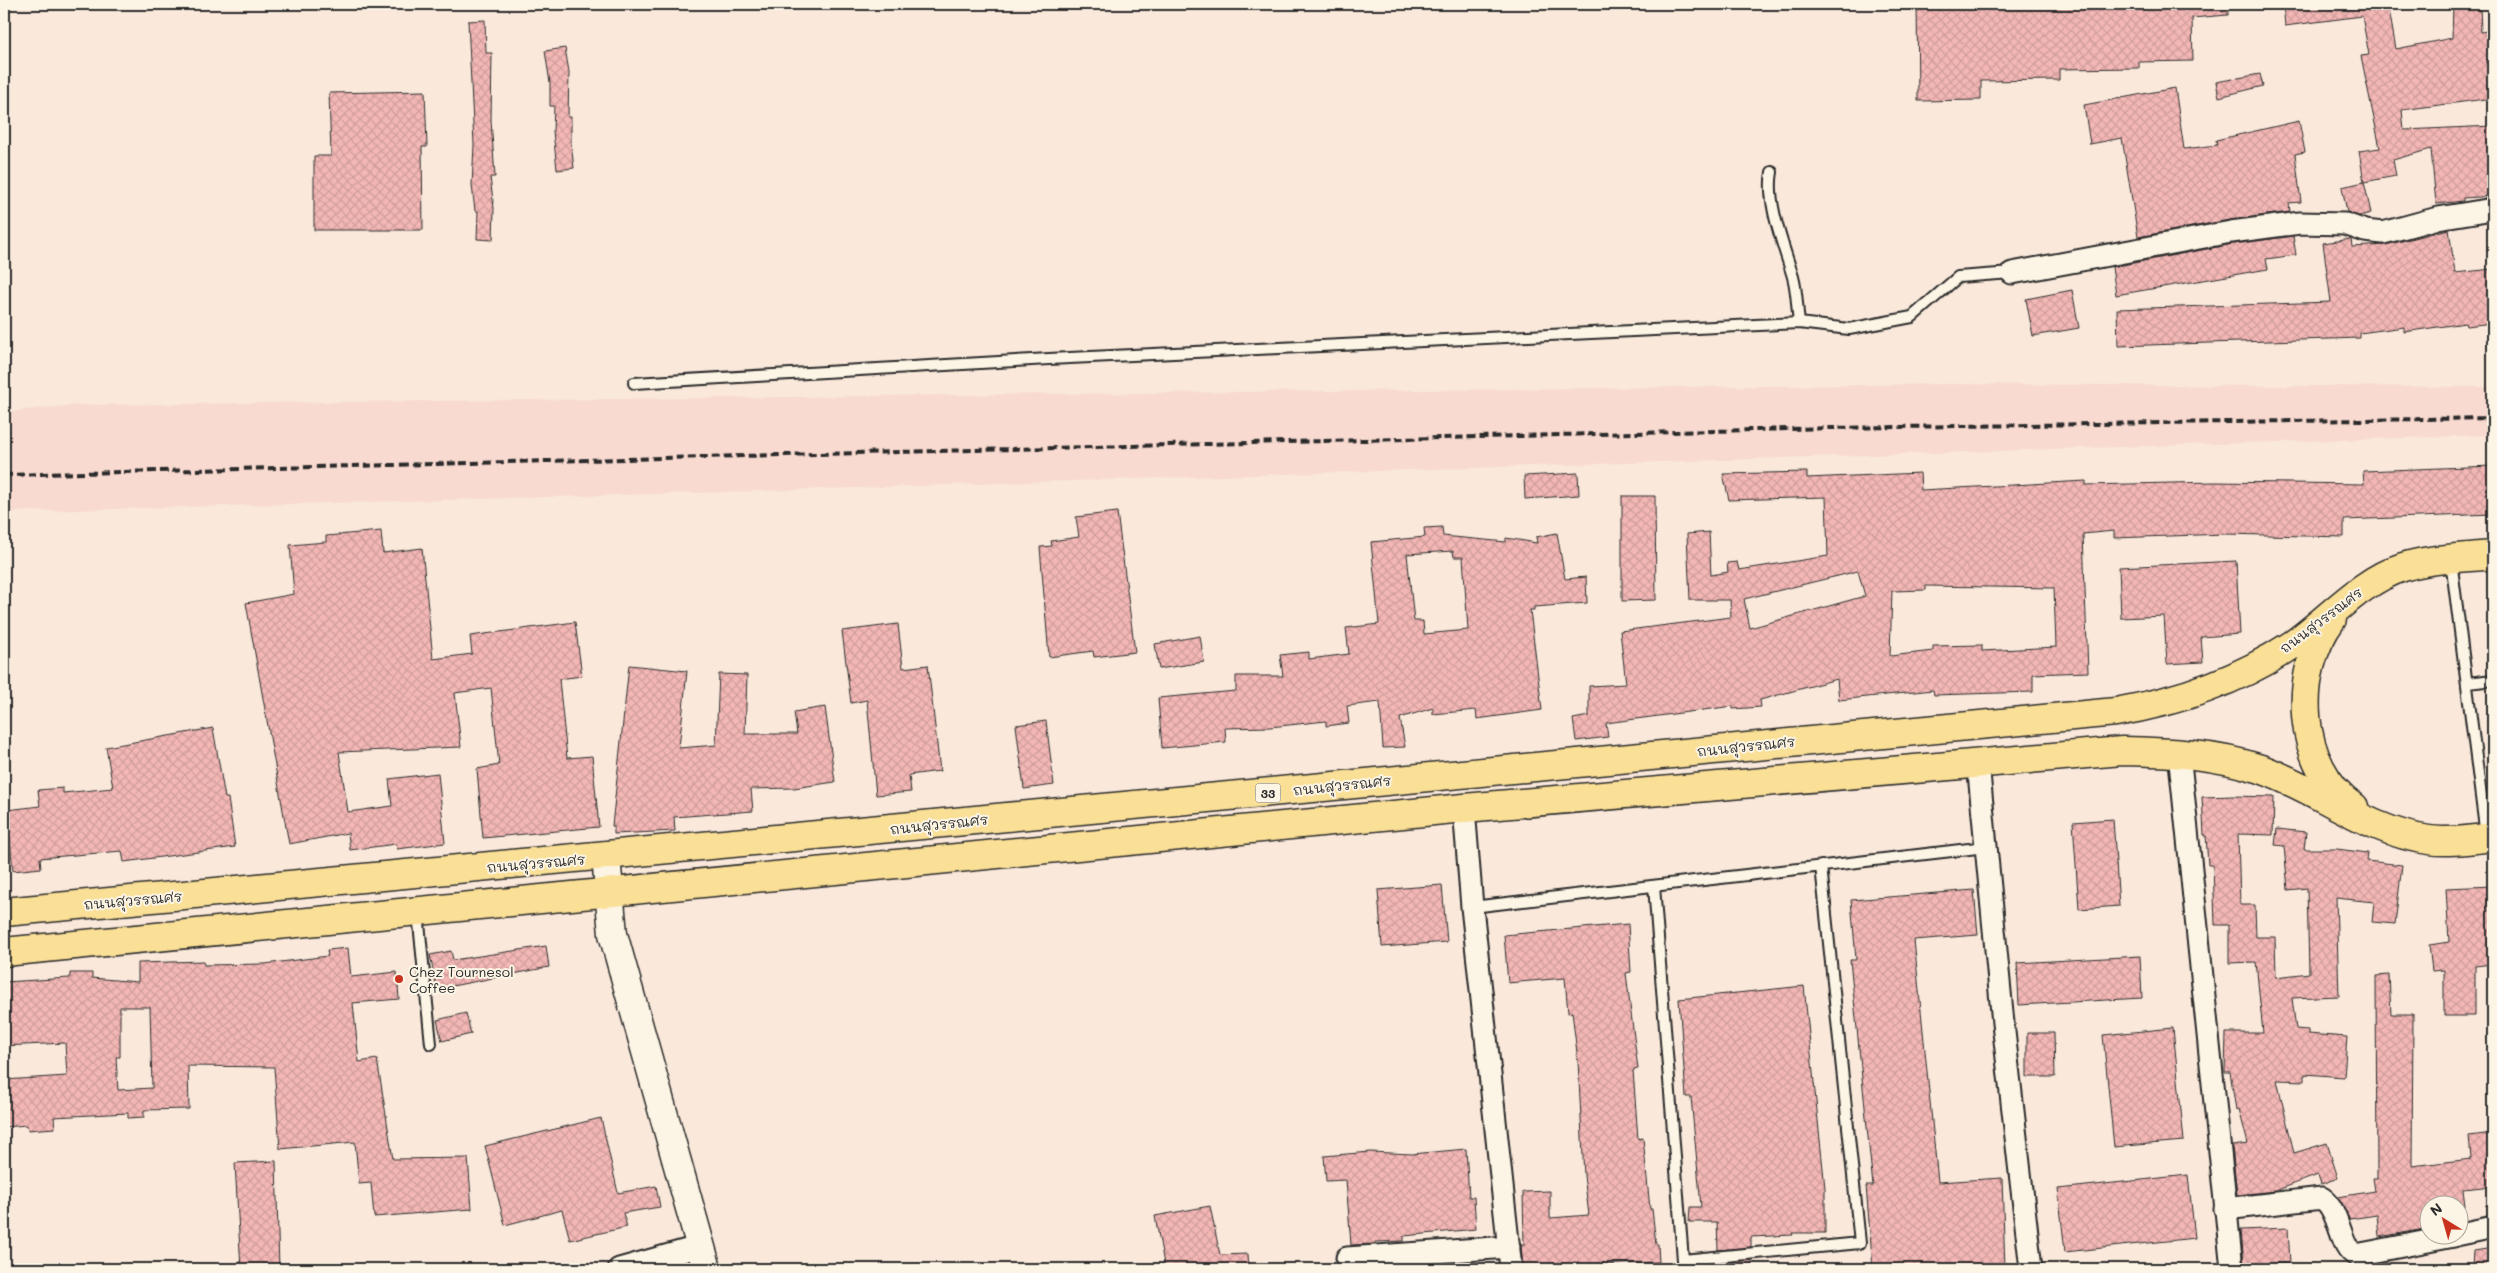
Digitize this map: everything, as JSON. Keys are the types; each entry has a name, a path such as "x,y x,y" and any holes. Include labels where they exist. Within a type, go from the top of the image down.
{"main road":[{"name":"ถนนสุวรรณศร","path":"4,912 606,857 2116,712 2159,704 2204,691 2243,674 2292,645 2373,581 2404,567 2451,559 2493,555"},
{"path":"2340,608 2318,642 2308,672 2305,717 2315,756 2329,781 2347,803 2377,824"},
{"path":"4,952 1464,808 2122,751 2179,752 2222,758 2263,770 2393,832 2430,840 2490,837"},
{"path":"606,857 613,934 704,1258"}],"street":[{"path":"2012,273 2231,232 2300,223 2345,224 2365,231 2383,233 2438,218 2493,209"},
{"path":"2179,752 2225,1209 2227,1269"},
{"path":"1978,763 2031,1269"},
{"path":"1464,808 1472,907 1510,1269"},
{"path":"2225,1209 2322,1198 2334,1210 2349,1249 2356,1255 2420,1243"},
{"path":"2470,1232 2493,1227"},
{"path":"1347,1258 1509,1247"},
{"path":"619,1269 704,1258"}],"lane":[{"path":"1772,172 1769,185 1784,251 1793,279 1799,323"},
{"path":"634,383 1049,359 1799,323 1849,329 1912,317 1958,277 2012,273"},
{"path":"2451,559 2490,837"},
{"path":"2468,683 2493,680"},
{"path":"1472,907 1986,847"},
{"path":"1654,886 1683,1260 1860,1244 1821,866"},
{"path":"418,911 431,1044"}],"shaded area":[{"path":"1946,384 2493,387 2493,435 733,492 4,512 4,412 75,405"}],"building":[{"path":"1917,4 2228,4 2228,15 2192,18 2193,61 2139,62 2139,68 2059,69 2059,80 1981,81 1981,100 1918,101"},
{"path":"2283,4 2388,4 2396,49 2452,38 2453,4 2480,4 2481,32 2493,30 2493,98 2402,110 2404,130 2493,126 2493,196 2463,198 2463,201 2436,204 2431,149 2393,160 2396,176 2364,182 2359,151 2380,148 2361,56 2369,55 2362,16 2285,26"},
{"path":"485,20 486,53 492,53 491,120 495,177 490,177 494,208 493,240 477,239 478,211 475,211 472,185 474,145 468,21"},
{"path":"565,48 569,72 568,117 571,117 571,143 574,168 557,170 553,131 554,106 550,106 550,83 545,51"},
{"path":"2260,74 2263,86 2219,97 2216,82"},
{"path":"2175,88 2184,149 2217,145 2216,140 2299,121 2305,152 2295,154 2301,202 2289,203 2290,212 2229,220 2138,237 2122,138 2090,144 2084,105"},
{"path":"425,91 427,147 422,147 423,230 314,230 314,156 331,156 329,93"},
{"path":"2364,182 2371,213 2359,216 2347,212 2342,187"},
{"path":"2449,229 2455,273 2493,269 2493,323 2466,326 2465,323 2404,332 2404,327 2360,333 2360,338 2118,346 2117,309 2331,302 2323,243 2351,239 2352,247 2386,245"},
{"path":"2293,236 2296,255 2266,259 2268,269 2116,295 2112,267 2233,244"},
{"path":"2072,290 2079,328 2033,336 2026,299"},
{"path":"2493,466 2493,514 2344,520 2344,537 2226,534 2114,538 2114,531 2083,534 2088,672 2033,674 2033,692 1934,695 1933,690 1839,700 1837,679 1760,700 1761,707 1733,709 1733,706 1606,723 1608,737 1576,741 1573,719 1589,716 1589,686 1626,684 1620,631 1731,617 1730,600 1690,600 1687,534 1709,532 1711,575 1728,572 1727,563 1737,562 1739,570 1828,556 1826,497 1729,500 1723,474 1807,472 1807,478 1920,473 1921,490 2086,481 2086,485 2215,482 2364,484 2363,471","holes":["1858,571 1865,596 1750,628 1744,599","1926,586 2054,588 2056,647 1982,651 1982,645 1933,646 1933,651 1890,656 1892,591 1926,590"]},
{"path":"1578,473 1579,495 1525,499 1524,476"},
{"path":"1622,496 1655,496 1656,600 1622,601"},
{"path":"1117,512 1135,652 1094,657 1093,651 1049,657 1040,547 1052,546 1051,541 1079,537 1076,517"},
{"path":"1442,527 1443,536 1506,542 1506,538 1537,543 1536,537 1557,533 1565,579 1586,577 1587,603 1534,607 1534,610 1530,610 1542,710 1477,719 1476,710 1433,714 1433,708 1400,718 1405,747 1383,748 1380,702 1347,706 1349,723 1326,726 1326,721 1270,727 1225,728 1226,742 1162,748 1158,698 1236,691 1236,676 1283,676 1280,655 1309,652 1309,659 1349,654 1346,628 1379,624 1371,542 1425,537 1424,528","holes":["1453,551 1454,557 1463,557 1468,630 1424,634 1423,621 1414,621 1407,554"]},
{"path":"381,531 383,553 422,548 433,659 472,654 470,636 575,622 582,676 559,679 567,758 592,756 599,827 483,838 477,769 499,765 491,688 455,693 461,747 339,752 348,812 392,806 389,779 438,773 445,843 397,849 396,844 350,850 348,833 289,844 246,603 294,594 290,545 326,542 326,536"},
{"path":"2236,561 2240,634 2201,637 2203,662 2167,664 2164,616 2121,618 2119,567"},
{"path":"898,624 903,668 928,665 940,771 909,775 911,792 876,795 867,700 851,703 842,631"},
{"path":"1200,636 1204,662 1159,669 1155,644"},
{"path":"629,665 687,671 679,748 716,745 719,674 747,675 745,734 797,734 794,712 825,707 835,782 794,788 751,789 753,811 674,817 675,831 614,834 614,826 612,826"},
{"path":"1046,721 1054,785 1024,789 1016,725"},
{"path":"213,728 225,798 228,798 235,847 124,862 122,851 40,858 41,868 13,871 7,810 40,806 38,790 63,788 63,793 113,788 106,747"},
{"path":"2202,797 2274,797 2273,835 2238,834 2240,905 2255,905 2256,937 2275,937 2276,977 2309,973 2307,888 2288,890 2284,846 2275,845 2277,829 2306,832 2304,849 2337,849 2368,853 2367,861 2402,865 2395,924 2372,922 2374,902 2336,898 2339,996 2292,998 2296,1029 2308,1030 2308,1034 2347,1037 2344,1077 2305,1074 2305,1081 2277,1080 2294,1153 2327,1143 2338,1178 2321,1184 2318,1175 2275,1191 2237,1195 2232,1146 2248,1144 2239,1109 2236,1110 2230,1072 2225,1072 2226,1033 2263,1033 2256,962 2229,963 2229,925 2215,925 2213,865 2208,865"},
{"path":"2113,819 2119,906 2079,909 2073,822"},
{"path":"1442,885 1447,942 1382,947 1378,890"},
{"path":"2493,886 2493,964 2475,966 2475,1016 2444,1016 2444,970 2432,971 2429,945 2449,942 2446,888"},
{"path":"1974,890 1978,935 1914,940 1938,1182 2002,1178 2005,1269 1873,1269 1866,1186 1873,1186 1850,960 1856,960 1851,900"},
{"path":"1628,924 1631,972 1626,973 1638,1069 1633,1070 1638,1139 1643,1138 1650,1209 1652,1209 1656,1244 1658,1244 1659,1262 1523,1269 1521,1245 1524,1245 1523,1192 1550,1191 1550,1218 1589,1215 1584,1176 1578,1061 1572,1012 1568,1013 1565,978 1508,983 1504,935"},
{"path":"546,946 549,967 437,989 430,955 451,951 453,960"},
{"path":"348,948 351,977 397,972 399,999 353,1003 359,1062 377,1059 393,1159 468,1158 472,1209 374,1217 371,1183 359,1184 355,1142 280,1149 274,1067 188,1066 189,1109 144,1110 144,1117 128,1118 128,1113 54,1117 55,1128 28,1130 27,1125 4,1127 4,1080 67,1076 65,1043 4,1046 4,982 70,978 70,973 92,973 92,978 138,982 138,963 203,961 204,965 265,964 328,956 327,950","holes":["120,1007 150,1007 152,1088 118,1090 116,1057 120,1057"]},
{"path":"2140,956 2142,998 2019,1005 2017,963"},
{"path":"2389,975 2391,1014 2413,1014 2412,1166 2471,1159 2469,1136 2493,1133 2493,1186 2463,1189 2464,1196 2420,1196 2420,1230 2379,1237 2377,1215 2350,1219 2338,1197 2375,1191 2373,1178 2377,1178 2376,976"},
{"path":"1804,986 1825,1188 1825,1233 1792,1233 1793,1235 1751,1237 1751,1247 1718,1250 1717,1222 1689,1222 1690,1207 1701,1207 1691,1097 1686,1097 1679,999"},
{"path":"466,1013 471,1034 442,1041 437,1020"},
{"path":"2173,1028 2184,1141 2114,1147 2103,1035"},
{"path":"2027,1033 2054,1033 2055,1077 2027,1077"},
{"path":"601,1118 618,1193 656,1186 660,1207 623,1213 627,1227 570,1240 562,1210 505,1225 485,1146"},
{"path":"1466,1149 1469,1197 1474,1197 1476,1229 1404,1236 1404,1241 1351,1245 1346,1180 1326,1181 1324,1156 1370,1152 1412,1154"},
{"path":"276,1161 279,1269 241,1269 235,1163"},
{"path":"2188,1175 2195,1238 2065,1252 2058,1189"},
{"path":"1210,1206 1220,1255 1248,1254 1249,1269 1165,1269 1155,1216"},
{"path":"2288,1228 2290,1263 2244,1265 2241,1230"},
{"path":"2493,1248 2493,1268 2473,1266 2474,1251"},
{"path":"1752,1260 1752,1269 1719,1269 1718,1264"}],"railway":[{"path":"4,475 1830,428 2493,418"}],"place":[{"name":"Chez Tournesol Coffee","path":"399,979"}]}
